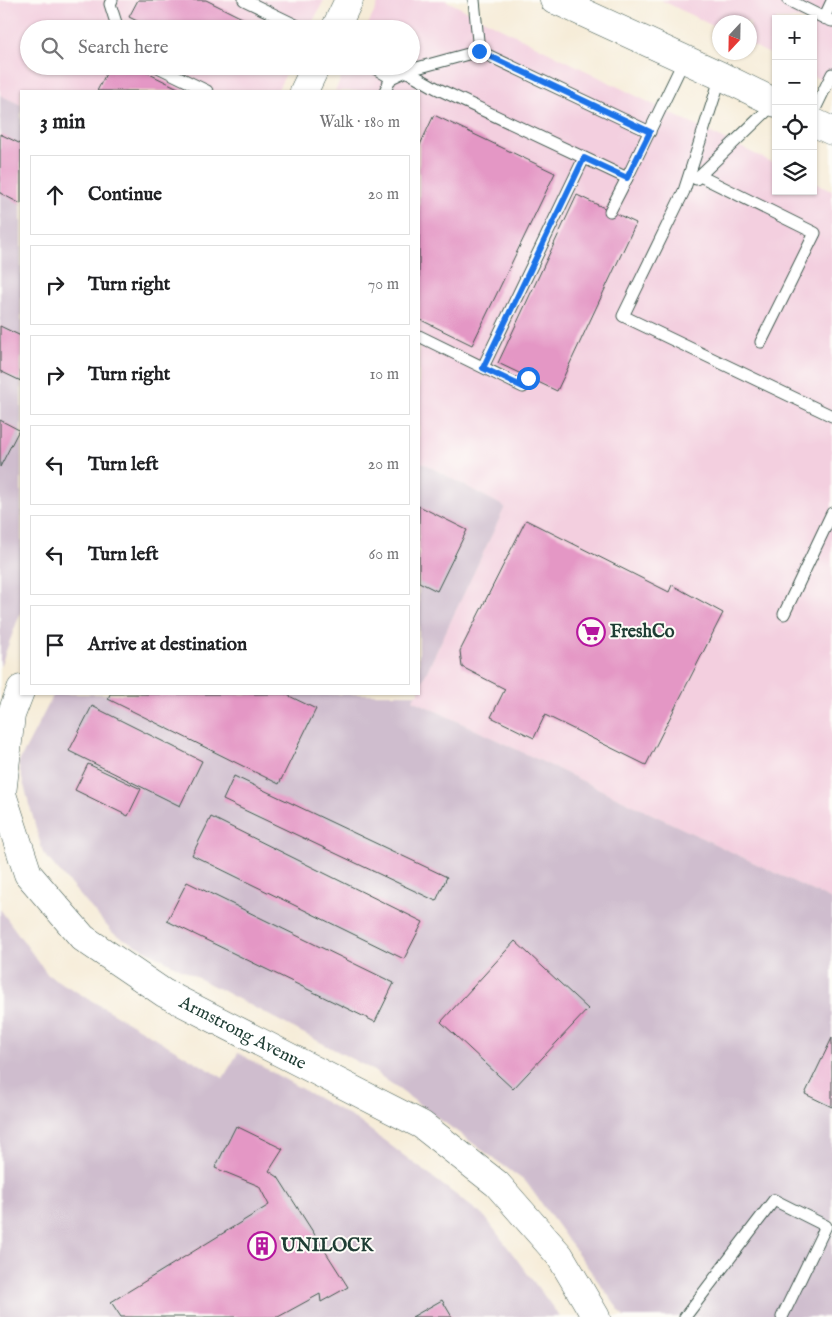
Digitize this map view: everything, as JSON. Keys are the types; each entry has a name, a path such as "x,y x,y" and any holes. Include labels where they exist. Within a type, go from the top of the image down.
{"street":[{"path":"339,20 349,0"},
{"path":"556,0 772,101"},
{"path":"304,90 312,75"},
{"path":"817,124 832,131"},
{"name":"Armstrong Avenue","path":"20,692 11,715 2,794 28,874 83,938 164,992 422,1125 497,1184 560,1256 596,1317"}],"lane":[{"path":"112,0 110,4 115,20"},
{"path":"474,0 479,51"},
{"path":"788,0 828,19 832,1"},
{"path":"247,1 286,20"},
{"path":"420,67 479,51 650,132"},
{"path":"610,211 684,60"},
{"path":"817,105 832,74"},
{"path":"174,75 205,90"},
{"path":"386,75 391,78"},
{"path":"385,90 391,78 397,75"},
{"path":"413,75 436,88 627,178"},
{"path":"721,76 684,191 623,316 832,416"},
{"path":"684,191 774,105"},
{"path":"483,368 584,158"},
{"path":"700,176 815,233 761,342"},
{"path":"420,336 483,368 526,382"},
{"path":"784,614 832,513"},
{"path":"685,1317 774,1200 826,1226 782,1317"}],"shaded area":[{"path":"0,0 324,0 314,20 20,20 20,75 285,75 278,90 20,90 20,105 0,95"},
{"path":"380,0 445,0 772,162 772,195 817,195 817,184 832,191 832,900 413,700 416,695 420,695 420,686 505,507 420,462 420,90 335,90 343,75 420,75 420,20 370,20"},
{"path":"661,0 832,0 832,85 817,78 817,15 772,15 772,55 757,48 757,15 712,15 712,26"},
{"path":"0,95 20,105 20,614 0,667"},
{"path":"420,462 505,507 420,686"},
{"path":"53,695 416,695 413,700 832,900 832,1317 624,1317 526,1182 371,1069 113,933 43,853 18,764"},
{"name":"UNILOCK","path":"0,909 48,975 223,1078 238,1053 357,1120 485,1217 560,1317 0,1317"}],"building":[{"path":"138,0 206,0 246,20 135,20 129,17"},
{"path":"105,75 151,75 182,90 98,90"},
{"path":"434,115 555,173 472,345 420,319 420,145"},
{"path":"0,134 20,144 20,203 0,193"},
{"path":"577,195 636,223 557,391 498,363"},
{"path":"0,326 20,336 20,381 0,371"},
{"path":"0,420 19,430 0,467"},
{"path":"420,506 467,530 437,591 420,582"},
{"name":"FreshCo","path":"526,520 669,592 672,585 723,613 646,765 545,715 534,738 491,717 505,689 462,667 460,651"},
{"path":"110,695 287,695 316,709 279,784 108,699"},
{"path":"92,706 202,761 180,806 69,751"},
{"path":"88,764 141,789 128,816 75,790"},
{"path":"234,776 447,877 436,901 223,800"},
{"path":"211,817 423,922 404,959 192,855"},
{"path":"187,882 394,983 375,1022 167,921"},
{"path":"515,941 588,1009 513,1089 441,1022"},
{"path":"832,1038 832,1107 805,1094"},
{"name":"UNILOCK","path":"236,1126 283,1149 269,1171 278,1177 348,1287 321,1302 320,1294 278,1317 121,1317 111,1302 269,1205 259,1186 215,1168"},
{"path":"442,1300 452,1317 412,1317"}],"place":[{"name":"FreshCo","path":"591,632"},
{"name":"UNILOCK","path":"262,1246"}],"route":[{"path":"479,51 650,132 627,178 584,158 483,368 523,387 528,378"}]}
